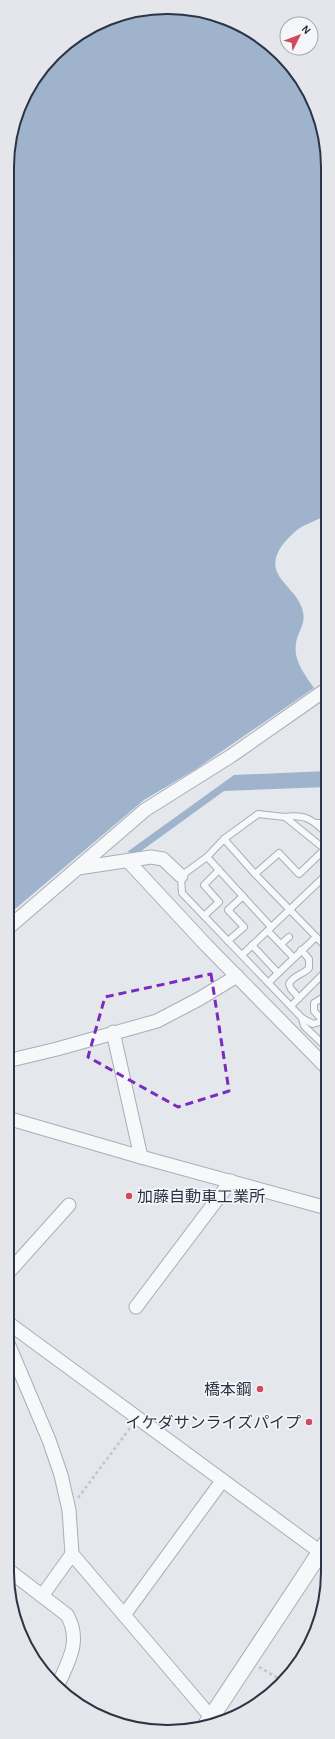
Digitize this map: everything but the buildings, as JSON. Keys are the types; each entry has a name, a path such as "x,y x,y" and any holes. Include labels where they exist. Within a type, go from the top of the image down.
{"street":[{"path":"14,923 145,810 231,756 321,693"},
{"path":"78,868 128,861 151,856 162,859 181,876"},
{"path":"128,861 321,1062"},
{"path":"14,1060 57,1050 113,1032 157,1021 199,999 237,976"},
{"path":"113,1032 141,1157"},
{"path":"14,1120 141,1157 321,1206"},
{"path":"136,1307 231,1181"},
{"path":"14,1266 69,1205"},
{"path":"14,1327 222,1481 321,1548"},
{"path":"14,1358 49,1440 61,1475 69,1510 72,1554 124,1615 207,1720"},
{"path":"124,1615 222,1481"},
{"path":"42,1596 72,1554"},
{"path":"209,1719 321,1554"},
{"path":"14,1574 67,1615 73,1629 73,1651 60,1681"}],"lane":[{"path":"321,828 310,818 294,815 285,816 258,814 224,839 207,857 181,876 182,893 302,1018 313,1024 321,1021"},
{"path":"285,816 321,846"},
{"path":"316,823 321,823"},
{"path":"224,839 255,874 321,942"},
{"path":"255,874 279,853 299,874 321,854"},
{"path":"207,857 243,896 293,958"},
{"path":"204,916 219,902 204,885 219,870"},
{"path":"242,955 321,880"},
{"path":"228,941 244,927 228,910 243,896"},
{"path":"281,944 288,937"},
{"path":"269,982 316,937"},
{"path":"252,945 278,973"},
{"path":"298,998 293,993 289,984 296,976 309,968 309,959 301,950"},
{"path":"291,1006 321,977"},
{"path":"321,999 314,1003 314,1011 321,1016"},
{"path":"302,1018 304,1026 321,1042"}],"path":[{"path":"69,1510 138,1418"},
{"path":"248,1661 278,1678"}],"highlighted area":[{"path":"211,974 229,1091 178,1107 88,1057 105,997"}],"water":[{"path":"157,14 188,15 217,22 253,40 269,52 283,66 295,82 305,100 316,128 321,157 321,518 292,534 283,544 275,561 278,574 296,596 303,612 304,617 297,640 296,656 300,667 314,688 196,769 144,800 14,910 15,147 22,118 30,100 40,82 52,66 66,52 82,40 118,22"},
{"path":"321,771 321,787 224,791 137,854 127,852 234,775"}],"place":[{"name":"加藤自動車工業所","path":"129,1196"},
{"name":"橋本鋼","path":"260,1389"},
{"name":"イケダサンライズパイプ","path":"309,1422"}]}
